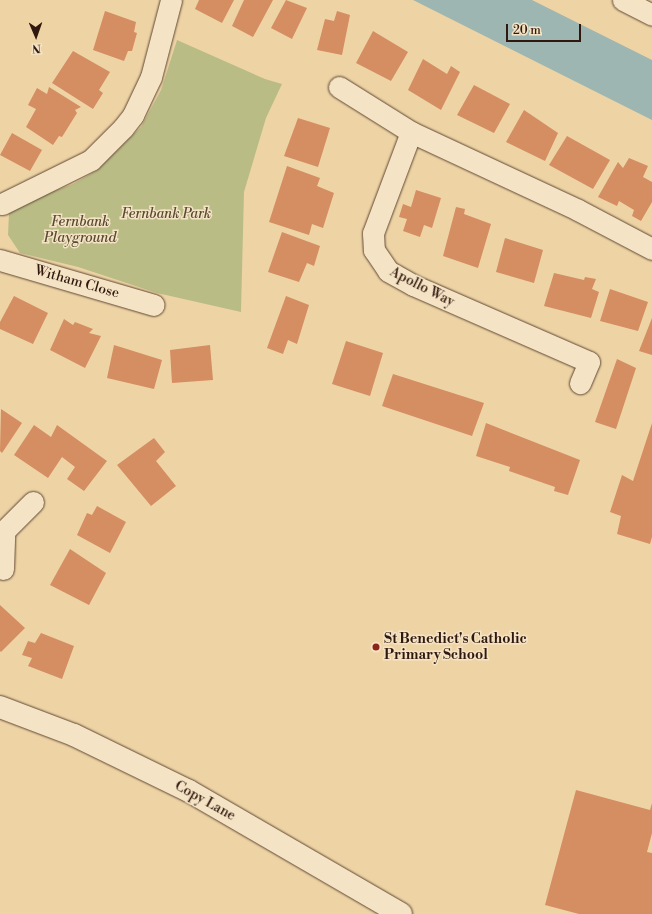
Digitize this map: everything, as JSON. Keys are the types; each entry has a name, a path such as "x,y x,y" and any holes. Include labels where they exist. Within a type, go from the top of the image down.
{"street":[{"path":"1,205 91,160 107,147 123,128 133,115 151,77 171,0"},
{"path":"623,0 652,15"},
{"path":"339,87 411,132 578,210 652,250"},
{"name":"Apollo Way","path":"411,132 373,233 374,250 388,271 505,326 589,362 580,383"},
{"name":"Witham Close","path":"0,260 154,305"},
{"path":"3,569 2,529 33,502"},
{"name":"Copy Lane","path":"0,707 74,736 189,791 401,914"}],"green space":[{"name":"Fernbank Park","path":"177,40 265,79 282,84 266,118 244,192 241,312 157,293 78,267 20,253 8,235 9,213 25,202 73,184 96,171 141,127 161,90"}],"water":[{"path":"413,0 532,0 652,60 652,120"}],"building":[{"path":"199,0 234,0 222,23 195,9"},
{"path":"244,0 273,0 253,37 232,26"},
{"path":"286,0 307,8 292,39 271,28"},
{"path":"105,11 136,22 134,32 137,33 132,51 128,51 124,61 93,50"},
{"path":"337,11 350,15 342,55 317,50 325,19 334,21"},
{"path":"373,31 408,52 391,81 356,63"},
{"path":"73,51 110,72 99,90 103,93 93,109 52,83"},
{"path":"423,59 447,74 451,66 460,72 441,110 408,90"},
{"path":"474,85 510,104 494,133 457,115"},
{"path":"49,87 81,107 75,110 77,113 62,137 59,136 53,145 26,127 36,109 28,105 37,88 47,94"},
{"path":"524,110 558,133 545,161 506,142"},
{"path":"298,118 330,128 318,167 284,156"},
{"path":"12,133 42,150 30,171 0,155"},
{"path":"567,136 610,160 593,189 549,165"},
{"path":"629,158 648,166 643,177 652,182 652,202 641,221 632,216 634,210 619,201 617,206 598,197 618,162 623,168"},
{"path":"287,166 320,178 317,186 334,193 323,228 312,224 309,235 269,222"},
{"path":"416,190 441,198 432,228 424,225 420,237 403,231 407,219 399,217 403,204 411,207"},
{"path":"456,207 465,209 464,214 491,224 478,268 443,256"},
{"path":"282,232 320,246 314,266 307,263 299,282 268,272"},
{"path":"505,238 543,250 534,283 496,272"},
{"path":"554,273 584,280 585,277 596,279 592,289 599,292 591,318 544,306"},
{"path":"610,289 648,302 638,331 600,321"},
{"path":"14,296 48,313 33,344 0,329 0,322"},
{"path":"286,296 309,305 297,344 288,340 283,354 267,348"},
{"path":"652,318 652,355 639,351"},
{"path":"64,319 73,325 75,322 93,329 89,333 101,336 85,368 50,350"},
{"path":"346,341 383,353 370,396 332,384"},
{"path":"114,345 162,360 154,389 107,378"},
{"path":"210,345 213,380 172,383 170,350"},
{"path":"617,359 636,368 616,429 595,422"},
{"path":"393,374 484,403 472,436 382,406"},
{"path":"1,409 22,423 2,453 0,451"},
{"path":"486,423 580,460 568,495 554,491 555,487 509,471 510,467 476,456"},
{"path":"652,423 652,537 650,544 617,534 621,516 610,512 622,475 633,481"},
{"path":"34,425 51,437 57,425 107,461 84,491 67,479 75,467 62,457 48,478 14,455"},
{"path":"154,438 165,452 156,461 176,486 151,506 117,465"},
{"path":"97,506 126,522 110,553 77,535 87,513 92,515"},
{"path":"70,549 106,573 89,605 50,585"},
{"path":"0,605 25,628 1,652 0,651"},
{"path":"41,633 74,646 62,679 28,666 32,658 22,655 28,641 35,643"},
{"path":"576,790 650,810 652,803 652,833 647,852 652,853 652,914 579,914 545,905"}],"place":[{"name":"St Benedict's Catholic Primary School","path":"376,647"}],"park label":[{"name":"Fernbank Playground","path":"80,230"}]}
